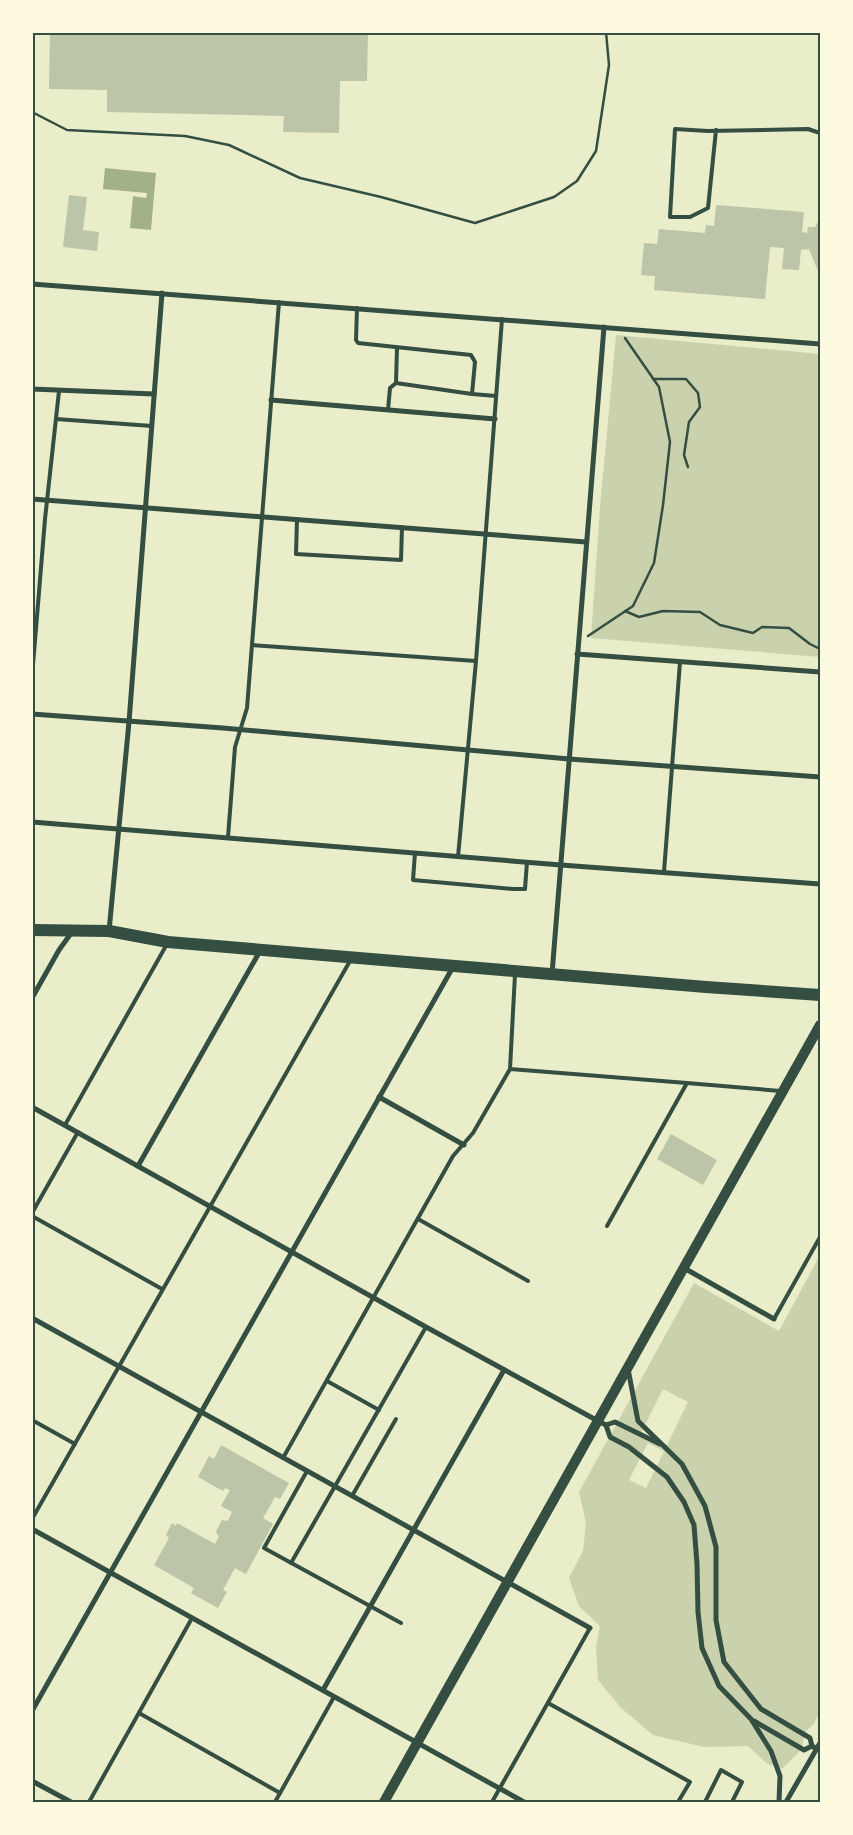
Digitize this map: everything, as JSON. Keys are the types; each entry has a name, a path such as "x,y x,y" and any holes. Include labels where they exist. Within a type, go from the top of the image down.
{"main road":[{"path":"32,930 109,931 168,942 820,995"},
{"path":"384,1802 508,1582 602,1423 628,1369 820,1025"}],"street":[{"path":"32,284 820,344"},
{"path":"109,931 146,507 162,293"},
{"path":"552,974 604,327"},
{"path":"32,389 154,394"},
{"path":"271,400 495,419"},
{"path":"32,498 586,542"},
{"path":"577,654 820,672"},
{"path":"32,715 223,728 569,759 820,777"},
{"path":"32,822 820,884"},
{"path":"32,998 72,931"},
{"path":"138,1166 260,950"},
{"path":"32,1711 453,966"},
{"path":"379,1097 464,1145"},
{"path":"32,1107 602,1423 610,1437 629,1446 667,1477 684,1502 694,1525 698,1612 702,1648 719,1686 751,1719 771,1751 780,1776 779,1802"},
{"path":"684,1268 774,1319"},
{"path":"32,1318 590,1628"},
{"path":"628,1369 638,1421 682,1464 705,1506 716,1547 716,1620 724,1662 761,1708 810,1738 814,1747"},
{"path":"323,1690 504,1370"},
{"path":"602,1423 615,1422 660,1444"},
{"path":"32,1529 524,1802"},
{"path":"751,1719 804,1750 820,1743"},
{"path":"786,1802 814,1747"},
{"path":"32,1781 71,1802"}],"lane":[{"path":"716,130 708,208 690,217 670,217 675,129 808,129 820,133"},
{"path":"228,837 235,747 247,708 279,302"},
{"path":"357,308 356,340 358,343 470,355 475,362 472,394"},
{"path":"458,856 476,661 502,319"},
{"path":"396,383 397,348"},
{"path":"388,410 390,388 396,383 496,396"},
{"path":"32,677 47,500 59,391"},
{"path":"56,419 152,426"},
{"path":"297,519 296,554 402,560 402,527"},
{"path":"32,608 38,608"},
{"path":"252,645 476,661"},
{"path":"664,872 680,662"},
{"path":"32,715 32,744"},
{"path":"415,853 413,880 459,884 524,889 527,862"},
{"path":"65,1125 168,942"},
{"path":"32,1519 352,957"},
{"path":"283,1458 453,1156 473,1133 510,1069 515,971"},
{"path":"510,1069 784,1091"},
{"path":"607,1226 687,1083"},
{"path":"78,1132 32,1214 162,1289"},
{"path":"418,1219 528,1281"},
{"path":"774,1319 820,1237"},
{"path":"291,1563 426,1327"},
{"path":"327,1381 379,1410"},
{"path":"352,1496 396,1419"},
{"path":"32,1420 75,1444"},
{"path":"307,1471 264,1548 370,1608 401,1623"},
{"path":"89,1802 192,1618"},
{"path":"492,1802 590,1628"},
{"path":"275,1802 334,1697"},
{"path":"548,1703 690,1782 678,1802"},
{"path":"139,1714 280,1793"},
{"path":"705,1802 722,1770 742,1782 732,1802"}],"path":[{"path":"32,112 67,130 185,136 229,145 300,178 381,197 475,223 554,197 577,181 596,151 609,65 606,32"},
{"path":"578,643 633,606 654,563 668,460 670,442 659,388 618,328"},
{"path":"653,379 686,379 698,392 700,407 689,422 684,455 688,467"},
{"path":"625,611 639,617 663,611 700,612 720,625 753,633 762,627 788,628 810,644 820,648"}],"shaded area":[{"path":"105,168 156,173 151,230 130,228 133,196 146,198 147,193 103,189"},
{"path":"616,335 820,354 820,657 591,638 600,507"},
{"path":"820,1255 820,1712 813,1725 806,1731 801,1750 782,1769 766,1763 748,1746 704,1747 653,1735 621,1708 598,1680 596,1647 600,1626 579,1606 569,1578 583,1551 586,1523 579,1492 694,1283 779,1331","holes":["663,1389 688,1402 667,1445 641,1433","648,1443 664,1451 646,1488 629,1480"]}],"building":[{"path":"50,32 368,32 367,81 340,81 339,133 283,132 284,116 107,112 107,90 49,89"},
{"path":"69,195 87,197 83,230 99,232 97,251 63,247"},
{"path":"716,205 804,212 802,232 807,233 808,227 815,227 820,218 820,276 809,249 801,250 799,270 782,269 784,248 770,247 765,299 654,290 655,276 641,275 644,243 657,244 659,229 705,233 706,225 714,226"},
{"path":"671,1134 717,1160 703,1185 657,1159"},
{"path":"221,1445 289,1483 280,1499 275,1497 263,1518 273,1524 246,1574 235,1568 223,1590 227,1592 218,1608 191,1593 194,1588 154,1565 169,1538 166,1535 172,1523 176,1526 177,1523 215,1544 219,1536 216,1531 222,1520 228,1521 232,1512 221,1506 230,1490 225,1488 223,1491 198,1477 209,1456 214,1459"}]}
